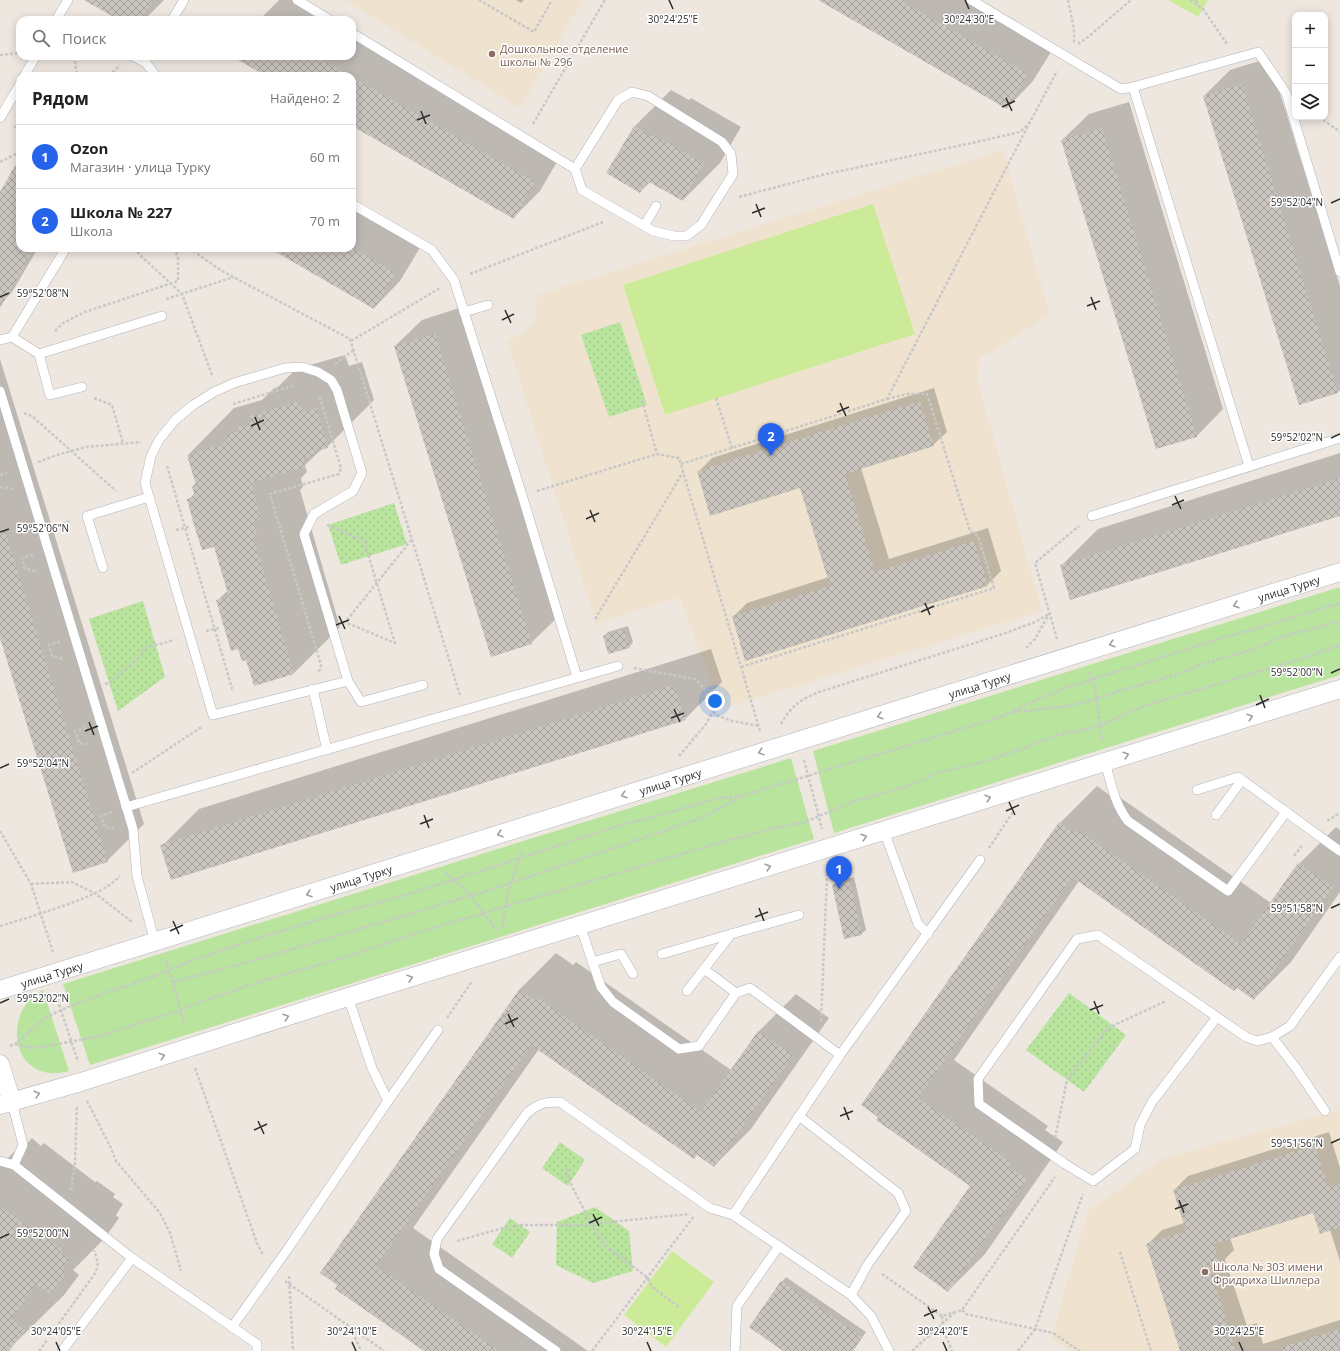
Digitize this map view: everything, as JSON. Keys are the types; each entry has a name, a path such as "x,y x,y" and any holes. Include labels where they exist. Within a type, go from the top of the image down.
{"street":[{"name":"улица Турку","path":"0,990 1340,572"},
{"path":"2,1056 6,1104 81,1082 348,997 503,942 580,925 1340,689"}],"lane":[{"path":"61,16 68,0"},
{"path":"174,16 184,0"},
{"path":"298,0 324,16"},
{"path":"971,0 1121,90 1258,52 1286,93 1340,272"},
{"path":"356,35 575,169 582,190 653,231 674,236 686,236 701,225 733,174 731,154 722,142 648,96 632,92 618,100 575,169"},
{"path":"26,72 34,60"},
{"path":"148,60 154,72"},
{"path":"1133,87 1249,466"},
{"path":"0,118 16,91"},
{"path":"356,206 432,250 454,280 522,495 577,677"},
{"path":"644,226 656,206"},
{"path":"0,340 12,337 64,252"},
{"path":"464,312 488,305"},
{"path":"39,354 162,316"},
{"path":"12,337 39,354 50,395 82,387"},
{"path":"348,681 213,715 145,483 151,456 159,440 175,420 193,405 217,390 234,383 285,368 302,367 318,372 331,380 338,390 362,473 353,491 314,514 304,534 348,681 361,702 423,685"},
{"path":"0,391 133,829 137,876 154,942"},
{"path":"1092,516 1340,438"},
{"path":"103,568 87,516 149,497"},
{"path":"126,807 618,666"},
{"path":"312,689 327,750"},
{"path":"1105,762 1114,797 1120,811 1128,821 1228,891 1286,812"},
{"path":"1198,790 1238,777 1340,851"},
{"path":"1216,815 1242,780"},
{"path":"884,831 918,924 928,934"},
{"path":"733,1215 840,1055 980,860"},
{"path":"662,954 799,915"},
{"path":"580,925 601,987 613,1002 679,1049 699,1046 736,993 750,988 840,1055"},
{"path":"687,991 731,934"},
{"path":"1217,1018 1152,1102 1140,1125 1135,1149 1093,1181 1065,1164 979,1104 978,1079 1077,939 1098,935 1217,1018 1246,1037 1257,1041 1272,1037 1290,1026 1340,957"},
{"path":"592,962 621,954 633,974"},
{"path":"704,969 736,993"},
{"path":"348,997 372,1068 388,1101"},
{"path":"232,1327 287,1250 441,1026"},
{"path":"1272,1037 1296,1068 1325,1111"},
{"path":"556,1351 439,1269 434,1254 437,1239 527,1113 537,1105 548,1102 560,1102 710,1208 733,1215 851,1295 871,1316 889,1351"},
{"path":"6,1104 23,1145 14,1164"},
{"path":"799,1116 898,1193 906,1210 868,1264 851,1295"},
{"path":"0,1161 14,1164 67,1208 132,1258 257,1344 257,1351"},
{"path":"735,1351 738,1306 779,1246"},
{"path":"62,1351 132,1258"}],"path":[{"path":"479,0 534,32 552,0"},
{"path":"525,139 605,0"},
{"path":"1068,0 1074,29 1074,46 1088,37 1131,0"},
{"path":"1190,0 1202,10 1215,26 1236,58"},
{"path":"1196,0 1198,6"},
{"path":"0,55 16,53"},
{"path":"887,399 1064,56"},
{"path":"75,60 76,72"},
{"path":"1323,120 1340,132"},
{"path":"715,203 822,175 1020,132 1030,122"},
{"path":"0,162 16,154"},
{"path":"351,341 454,280 622,214"},
{"path":"137,252 182,294 217,390"},
{"path":"52,334 63,323 79,314 178,281 178,259 176,252"},
{"path":"227,405 299,384"},
{"path":"82,387 94,398 112,405 123,443"},
{"path":"316,673 320,670 321,666 270,494 339,474 341,468 318,392"},
{"path":"681,464 887,399 907,394 926,394 970,531 978,536 994,588 741,667"},
{"path":"716,398 732,448"},
{"path":"642,400 657,454"},
{"path":"5,407 32,416 130,503"},
{"path":"23,468 72,451 100,445 159,440 232,692 240,694"},
{"path":"522,495 657,454 679,458 760,732"},
{"path":"595,619 683,471"},
{"path":"0,488 17,490"},
{"path":"1057,640 1035,563 1092,516"},
{"path":"311,519 364,541 377,582 395,643 345,622 377,582 412,539"},
{"path":"37,554 22,558 25,569 43,572"},
{"path":"2,1056 45,1018 60,1010 158,976 182,964 250,940 366,905 401,897 621,825 714,799 745,795 945,734 1011,712 1041,698 1155,658 1340,603"},
{"path":"1024,650 1034,639 1050,614"},
{"path":"779,726 794,704 818,692 1003,634 1031,624 1050,614"},
{"path":"1011,712 1074,705 1097,699 1175,675 1209,662 1252,650 1285,636 1340,621"},
{"path":"90,688 109,683 140,657 145,648 219,628"},
{"path":"64,641 49,645 52,656 70,660"},
{"path":"15,1044 33,1048 100,1036 182,1010 265,980 648,864 746,836 804,822 852,802 911,785 936,774 980,763 1028,747 1057,735 1100,725 1144,706 1301,659 1340,645"},
{"path":"1080,654 1095,687 1105,762"},
{"path":"618,666 695,679 704,688 716,715 732,721 759,726"},
{"path":"678,758 706,724 713,711"},
{"path":"118,781 201,728 213,715"},
{"path":"91,727 75,731 79,743 96,746"},
{"path":"803,758 822,830"},
{"path":"173,982 256,960 512,882 696,820 716,812 745,795"},
{"path":"987,851 1016,809"},
{"path":"117,811 101,816 105,827 122,830"},
{"path":"503,942 504,908 531,824"},
{"path":"0,831 30,884 54,953"},
{"path":"0,839 6,842"},
{"path":"427,857 454,879 470,895 485,914 503,942"},
{"path":"820,1040 827,875 832,866"},
{"path":"0,926 96,894 112,884 121,874"},
{"path":"30,884 72,882 96,894 138,926"},
{"path":"154,942 163,953 182,1010 185,1029"},
{"path":"441,1026 475,976"},
{"path":"54,989 78,1065"},
{"path":"1049,1153 1053,1146 1067,1080 1108,1028 1182,993"},
{"path":"193,1064 257,1243 272,1271 384,1351"},
{"path":"86,1098 116,1161 160,1213 170,1233 182,1275 191,1298"},
{"path":"67,1208 75,1163 77,1100"},
{"path":"942,1316 962,1310 1065,1164"},
{"path":"567,1169 568,1178 591,1224 607,1247 647,1277 652,1287 679,1307"},
{"path":"1018,1351 1035,1329 1084,1193 1093,1181"},
{"path":"436,1247 504,1228 522,1225 581,1225 695,1214 592,1351"},
{"path":"40,1351 96,1272 98,1263 92,1246"},
{"path":"287,1250 293,1351"},
{"path":"1120,1252 1151,1351"},
{"path":"868,1264 942,1316 944,1331 952,1351"},
{"path":"962,1310 966,1314 1057,1335 1080,1351"},
{"path":"912,1351 955,1312"},
{"path":"351,1328 360,1351"}],"shaded area":[{"name":"Дошкольное отделение школы № 296","path":"345,0 583,0 520,108"},
{"path":"1003,150 1050,315 980,358 978,381 1042,611 721,709 679,597 596,624 507,341 525,332 536,319 537,295"},
{"name":"Школа № 303 имени Фридриха Шиллера","path":"1340,1110 1340,1351 1070,1351 1051,1338 1088,1211 1163,1158"}],"green space":[{"path":"1168,0 1208,0 1198,17"},
{"path":"873,204 915,334 665,415 623,285"},
{"path":"620,322 647,405 609,417 581,335"},
{"path":"394,503 407,544 341,565 328,525"},
{"path":"1340,587 1340,675 834,833 813,751"},
{"path":"143,601 165,677 118,711 89,619"},
{"path":"791,758 814,839 90,1065 63,984"},
{"path":"43,990 69,1071 49,1073 34,1068 24,1058 18,1044 17,1029 21,1014 29,1000"},
{"path":"1069,993 1126,1035 1084,1092 1026,1050"},
{"path":"560,1142 585,1160 568,1186 542,1168"},
{"path":"595,1207 629,1231 633,1271 593,1283 556,1265 557,1222"},
{"path":"510,1218 530,1232 512,1258 492,1244"},
{"path":"672,1251 714,1282 666,1347 624,1315"}],"building":[{"path":"84,0 153,0 143,16 112,16"},
{"path":"818,0 900,0 1028,74 1007,109"},
{"path":"238,60 323,60 344,72 259,72"},
{"path":"356,79 535,182 514,219 356,128"},
{"path":"1242,84 1338,393 1299,405 1203,96"},
{"path":"634,126 652,137 654,135 704,164 683,201 647,181 640,193 606,173"},
{"path":"1102,128 1197,437 1156,449 1061,140"},
{"path":"16,164 16,252 33,252 0,308 0,192"},
{"path":"356,250 395,273 374,309 276,252 356,252"},
{"path":"435,334 532,644 491,657 394,346"},
{"path":"299,401 303,412 316,408 328,448 314,452 315,455 303,459 305,467 251,483 261,519 253,522 257,534 253,536 294,674 254,686 246,660 242,661 238,649 231,651 216,600 229,597 214,547 202,550 194,525 187,499 195,497 192,486 196,485 187,455 228,442 226,435 239,431 238,427 251,423 249,416"},
{"path":"920,401 934,446 845,474 875,572 974,541 988,586 745,661 732,616 830,586 800,488 710,516 697,471"},
{"path":"1340,478 1340,516 1070,600 1060,565"},
{"path":"4,528 108,862 73,873 0,638 0,529"},
{"path":"624,629 630,648 608,654 603,636"},
{"path":"674,685 686,720 171,880 160,845"},
{"path":"1059,822 1075,834 1078,830 1241,944 1298,863 1333,887 1254,1000 1237,988 1234,991 1072,877 918,1098 1012,1163 1009,1167 1027,1179 948,1292 913,1267 970,1186 876,1120 878,1117 861,1105"},
{"path":"850,881 862,935 844,939 832,885"},
{"path":"519,990 536,1001 538,998 701,1112 758,1031 793,1055 714,1167 697,1155 694,1159 531,1045 376,1266 499,1351 424,1351 335,1289 338,1285 320,1273"},
{"path":"1315,1145 1328,1187 1340,1183 1340,1227 1320,1234 1313,1213 1214,1244 1220,1265 1210,1268 1236,1351 1180,1351 1146,1244 1186,1231 1173,1190"},
{"path":"0,1206 40,1236 42,1234 62,1249 59,1252 70,1259 62,1270 66,1273 50,1294 36,1284 11,1319 25,1330 9,1351 0,1351"},
{"path":"781,1281 862,1337 852,1351 783,1351 749,1327"},
{"path":"1340,1329 1340,1351 1283,1351 1282,1347"}],"place":[{"name":"Дошкольное отделение школы № 296","path":"492,54"},
{"name":"Школа № 227","path":"771,456"},
{"name":"Ozon","path":"839,889"},
{"name":"Школа № 303 имени Фридриха Шиллера","path":"1205,1272"}]}
